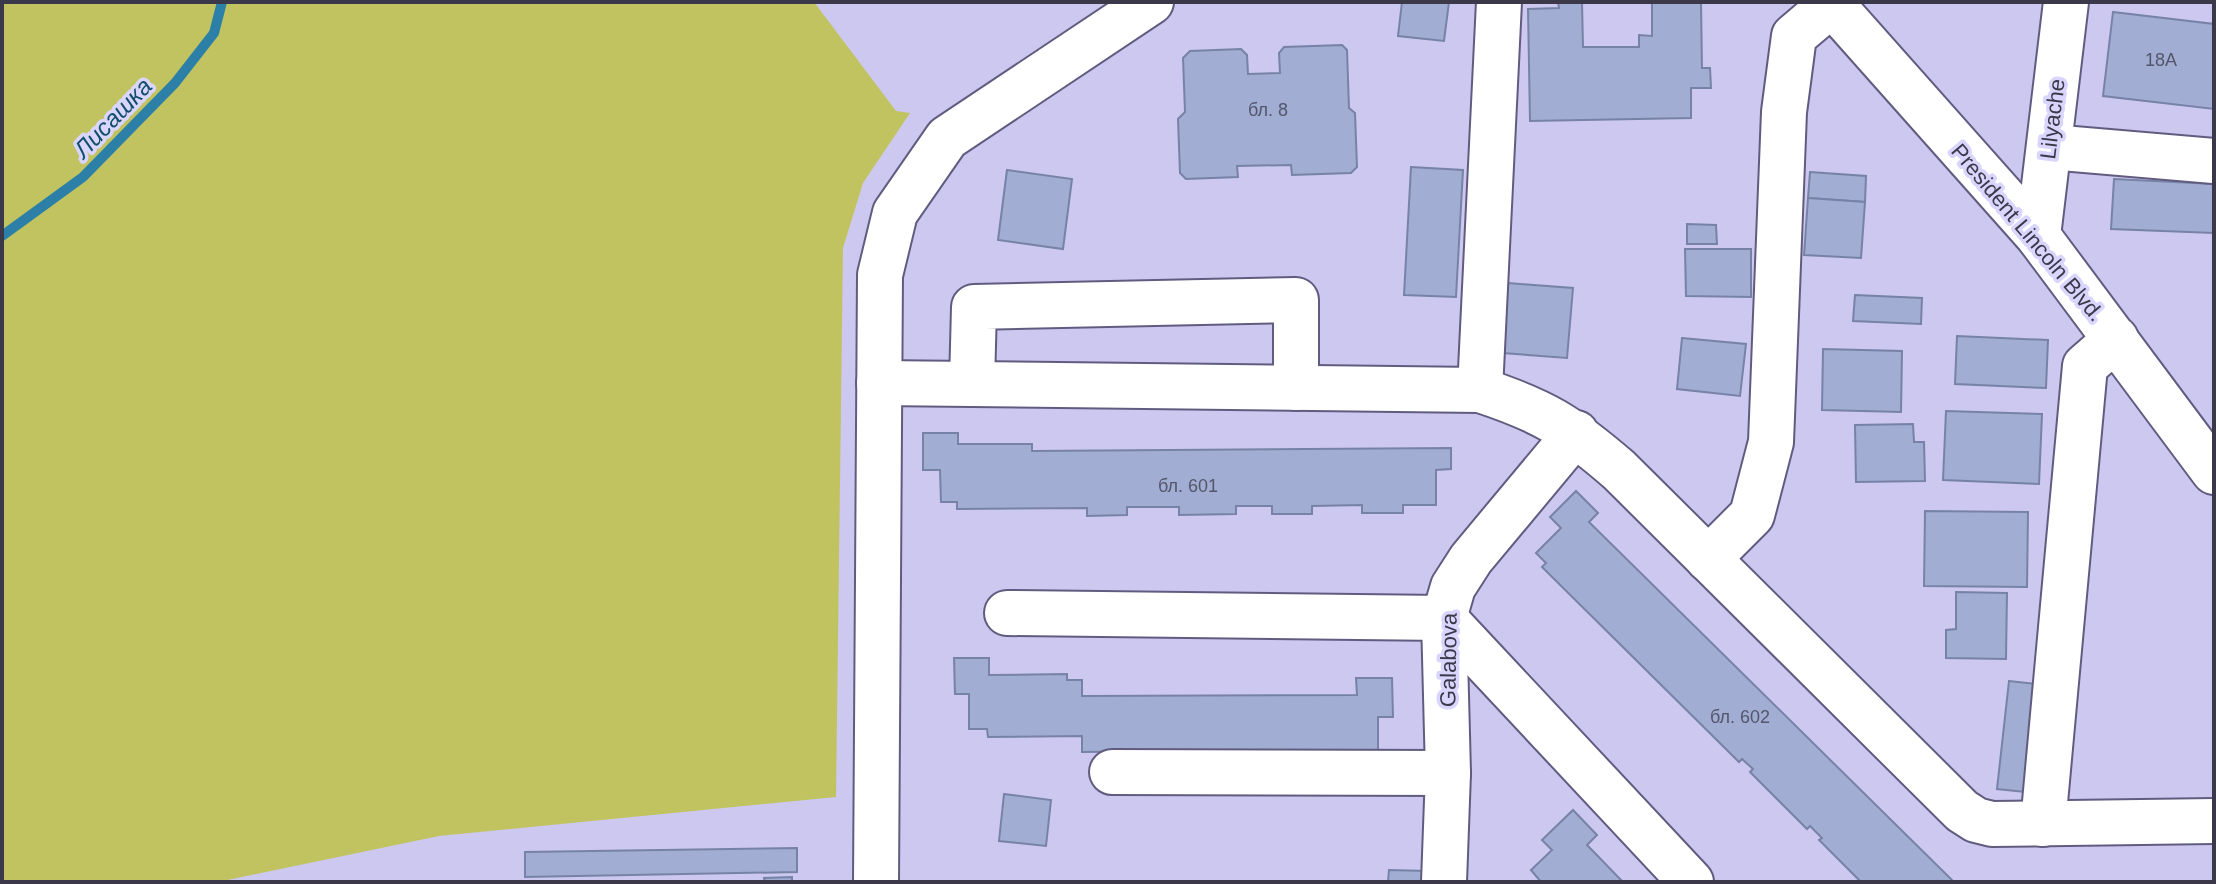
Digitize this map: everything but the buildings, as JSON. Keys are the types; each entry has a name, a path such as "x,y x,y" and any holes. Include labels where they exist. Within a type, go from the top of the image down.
{"street":[{"path":"876,882 880,275 895,213 947,138 1151,2"},
{"path":"1480,390 1499,2"},
{"name":"Lilyache","path":"2038,236 2066,2"},
{"path":"1708,559 1752,515 1771,442 1784,112 1794,36 1831,3"},
{"name":"President Lincoln Blvd.","path":"1831,3 2038,236 2214,472"},
{"path":"2050,147 2214,161"},
{"path":"972,384 974,307 1296,300 1296,388"},
{"path":"2043,824 2085,366 2116,339"},
{"path":"879,383 1480,390 1536,408 1576,433 1619,470 1962,811 1976,820 1992,824 2214,821"},
{"name":"Galabova","path":"1444,882 1448,773 1444,618 1453,587 1471,559 1576,433"},
{"path":"1007,613 1444,618 1691,882"},
{"path":"1112,772 1448,773"}],"shaded area":[{"path":"2,2 814,2 896,111 910,113 863,183 843,248 836,797 439,836 218,882 2,882"}],"waterway":[{"name":"Лисашка","path":"2,236 83,177 175,83 214,33 222,2"}]}
